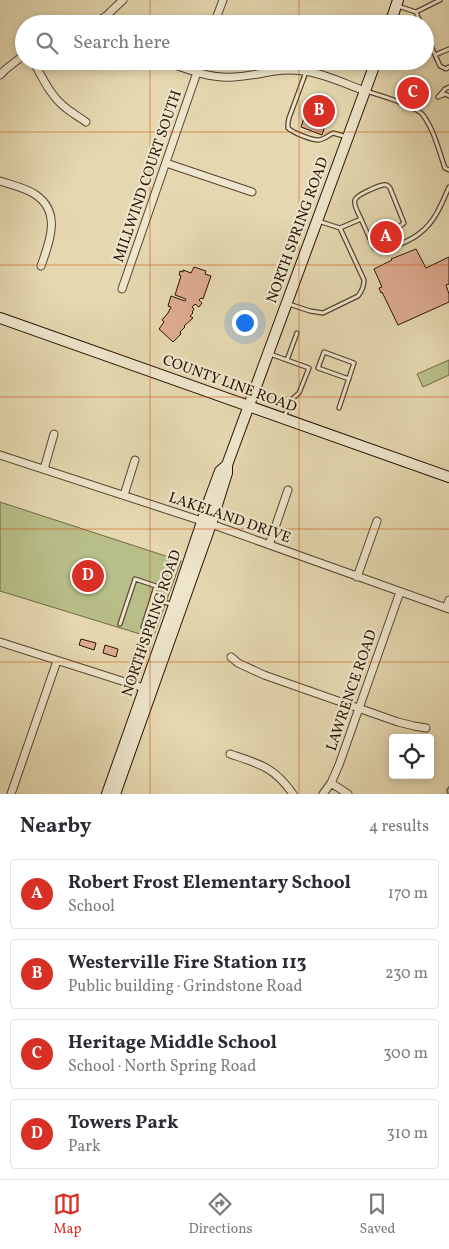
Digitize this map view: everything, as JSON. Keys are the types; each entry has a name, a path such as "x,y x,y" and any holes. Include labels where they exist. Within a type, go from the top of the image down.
{"main road":[{"path":"393,15 397,3"},
{"name":"NORTH SPRING ROAD","path":"107,794 148,690 207,522 228,473 227,466 373,70"},
{"name":"COUNTY LINE ROAD","path":"0,318 449,477"},
{"name":"NORTH SPRING ROAD","path":"115,794 148,690"}],"street":[{"path":"107,15 123,0"},
{"path":"217,15 223,0"},
{"path":"0,75 15,62"},
{"path":"38,70 58,101 86,122"},
{"path":"191,70 209,76 224,78 248,76 277,70 307,71 365,91"},
{"name":"MILLWIND COURT SOUTH","path":"122,289 197,72"},
{"path":"166,163 252,192"},
{"path":"0,182 35,194 48,208 51,216 51,231 49,244 41,266"},
{"path":"44,469 54,434"},
{"name":"LAKELAND DRIVE","path":"0,455 207,522 448,609"},
{"path":"124,495 135,460"},
{"path":"269,545 288,490"},
{"path":"357,577 377,521"},
{"name":"LAWRENCE ROAD","path":"323,794 331,783 340,764 400,592"},
{"path":"448,609 449,600"},
{"path":"0,642 148,690"},
{"path":"230,657 238,663 264,675 408,725 426,728"},
{"path":"11,794 57,661"},
{"path":"230,754 270,769 285,783 293,794"},
{"path":"331,783 348,794"}],"lane":[{"path":"416,12 440,0"},
{"path":"397,3 416,12 417,15"},
{"path":"449,49 435,55 440,66 449,68"},
{"path":"307,71 289,118 288,128 294,133 318,140 324,139 333,133 348,137"},
{"path":"449,88 445,89 438,97 446,94 449,96"},
{"path":"365,91 402,103 422,113 446,168 449,170"},
{"path":"396,246 391,235 392,232 404,223 390,188 384,184 357,196 355,204 361,219 374,248 381,251 396,246 420,233 430,223 449,187"},
{"path":"317,220 340,228 361,219"},
{"path":"286,303 323,313 358,296 362,292 364,280 340,228"},
{"path":"287,360 297,333"},
{"path":"318,368 324,352 354,363 339,408"},
{"path":"268,353 309,368 318,368 349,379"},
{"path":"284,418 290,401 299,393 309,368"},
{"path":"120,624 135,579 156,586 143,627"},
{"path":"152,599 178,606"}],"green space":[{"path":"449,360 449,375 423,387 417,374"},
{"path":"0,502 181,561 153,638 0,591"}],"building":[{"path":"318,93 328,98 324,104 334,107 322,135 301,127 310,99 315,100"},
{"path":"416,249 426,268 449,257 449,284 446,285 449,302 398,325 381,293 379,288 382,287 374,269 391,259"},
{"path":"194,267 206,271 205,274 211,276 203,299 199,300 202,303 199,307 195,304 192,307 194,309 190,316 193,318 184,326 180,332 181,334 173,342 159,329 164,322 162,320 171,307 168,306 171,296 185,301 186,299 175,295 181,276 179,275 180,271 183,272 183,270 191,273"},
{"path":"81,639 96,643 94,650 79,645"},
{"path":"137,644 144,647 138,662 131,660"},
{"path":"105,645 118,649 116,657 103,653"}],"waterway":[{"path":"448,794 447,790 449,787"}],"place":[{"name":"Heritage Middle School","path":"413,93"},
{"name":"Westerville Fire Station 113","path":"319,111"},
{"name":"Robert Frost Elementary School","path":"386,237"},
{"name":"Towers Park","path":"88,576"}]}
